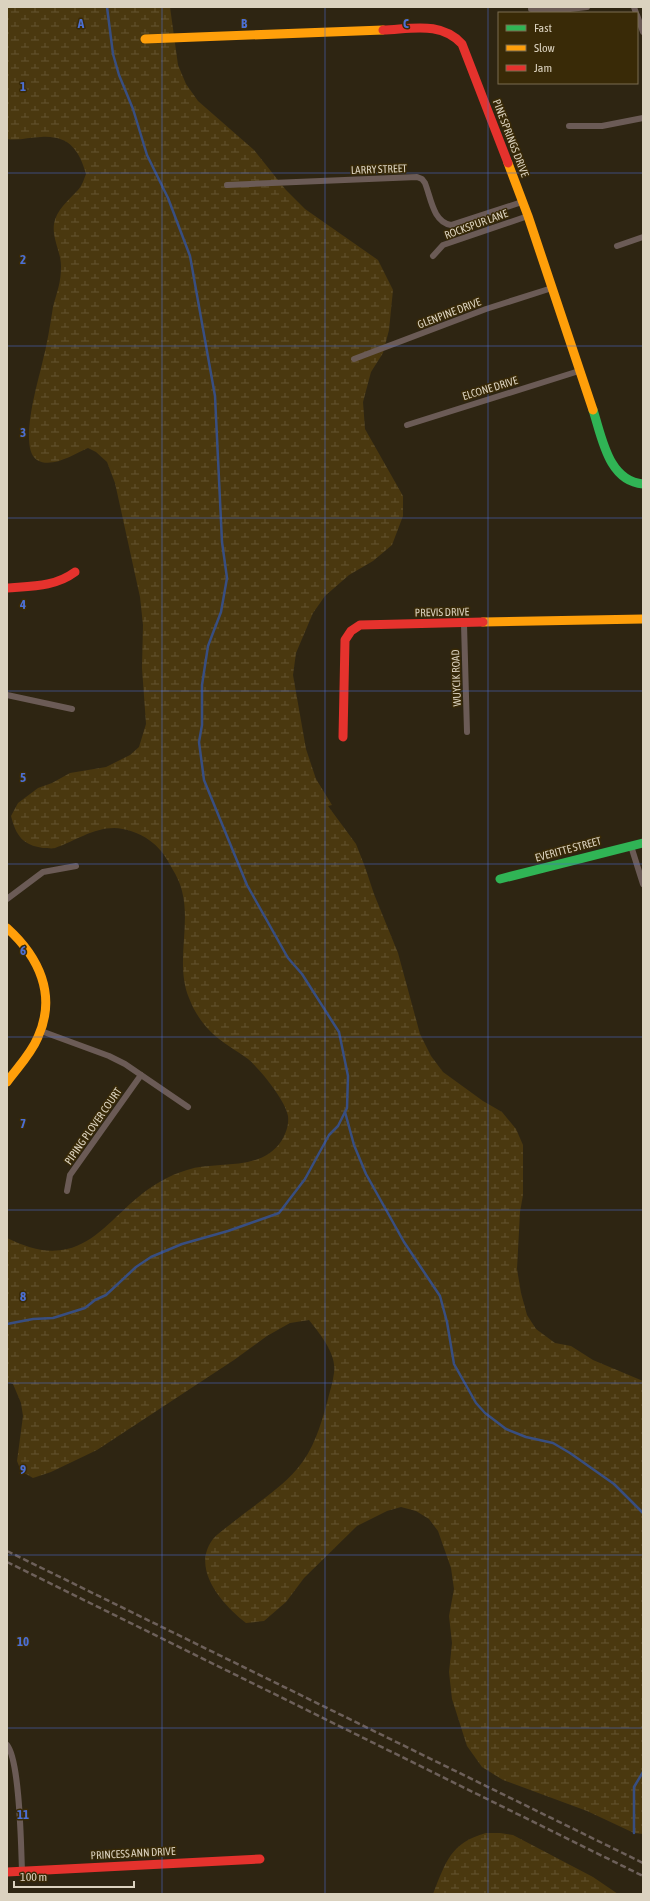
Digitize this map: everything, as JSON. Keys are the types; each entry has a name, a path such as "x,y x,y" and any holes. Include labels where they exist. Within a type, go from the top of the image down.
{"street":[{"path":"531,9 570,9 587,7"},
{"path":"638,17 643,32"},
{"name":"PINE SPRINGS DRIVE","path":"145,39 435,28 444,30 456,37 462,44 528,216 579,371 612,464 622,477 630,482 643,484"},
{"path":"570,126 602,126 643,118"},
{"name":"LARRY STREET","path":"227,185 417,177 422,179 425,183 438,218 444,223 451,225 522,202"},
{"name":"ROCKSPUR LANE","path":"433,256 443,246 528,216"},
{"path":"617,246 643,237"},
{"name":"GLENPINE DRIVE","path":"354,359 486,309 552,288"},
{"name":"ELCONE DRIVE","path":"407,425 579,371"},
{"path":"7,588 52,583 69,578 75,572"},
{"name":"PREVIS DRIVE","path":"343,737 345,640 350,630 360,626 643,619"},
{"name":"WUYCIK ROAD","path":"464,624 467,732"},
{"path":"7,695 72,708"},
{"name":"EVERITTE STREET","path":"500,880 643,843"},
{"path":"631,846 643,884"},
{"path":"7,899 43,872 76,866"},
{"path":"7,928 34,958 40,971 44,1001 41,1031 7,1082"},
{"path":"41,1031 109,1056 125,1064 188,1107"},
{"name":"PIPING PLOVER COURT","path":"67,1191 70,1175 141,1075"},
{"path":"7,1746 12,1752 16,1771 22,1871"},
{"name":"PRINCESS ANN DRIVE","path":"7,1872 260,1859"}],"green space":[{"path":"7,7 170,7 178,65 186,84 198,101 254,150 286,190 305,209 378,260 393,290 389,330 383,353 371,372 363,402 365,429 403,496 403,516 392,545 373,561 349,575 325,596 313,613 296,653 293,675 306,749 316,779 332,805 328,806 356,844 398,953 420,1034 431,1056 443,1072 483,1101 502,1112 516,1129 523,1145 523,1195 520,1212 517,1269 527,1315 536,1329 555,1343 571,1346 593,1360 643,1381 643,1834 634,1833 587,1811 503,1780 482,1767 467,1746 452,1699 449,1672 452,1643 449,1616 454,1589 451,1568 438,1531 429,1519 416,1511 401,1507 387,1511 357,1526 304,1578 286,1602 264,1621 246,1623 228,1606 212,1586 207,1574 205,1562 207,1550 213,1539 290,1477 308,1454 319,1429 332,1384 334,1366 333,1359 327,1345 309,1320 290,1323 267,1336 234,1360 97,1450 51,1472 33,1478 21,1471 17,1461 23,1416 21,1403 13,1384 7,1382 7,1238 29,1247 51,1251 77,1246 96,1235 142,1194 167,1178 180,1172 199,1167 238,1164 263,1157 273,1150 282,1140 287,1129 288,1116 283,1102 278,1094 259,1070 248,1059 215,1036 201,1020 193,1007 185,985 183,972 185,918 182,891 175,874 166,858 158,848 145,837 137,833 114,828 91,832 55,848 36,847 25,842 21,838 15,829 11,816 18,803 38,788 52,783 70,773 106,767 130,755 139,747 146,724 142,668 143,625 140,597 115,483 107,462 96,452 88,448 63,460 49,463 43,462 37,460 32,453 29,442 31,414 60,278 61,261 54,235 55,219 60,210 79,188 86,174 76,151 66,142 51,137 16,140 7,139"},
{"path":"486,1833 513,1835 593,1877 618,1894 433,1894 446,1863 457,1848 464,1842"}],"waterway":[{"path":"7,1324 33,1319 53,1318 85,1308 95,1300 106,1295 136,1267 151,1257 182,1244 228,1231 279,1213 305,1179 329,1135 338,1126 347,1108 348,1076 339,1032 302,974 288,958 247,885 204,780 199,742 202,725 202,685 208,646 221,612 227,578 222,542 215,396 190,256 168,198 147,155 133,109 119,75 113,54 107,7"},
{"path":"345,1112 354,1145 366,1174 404,1242 440,1296 447,1322 454,1364 476,1403 485,1413 506,1429 526,1437 553,1443 570,1453 614,1484 643,1513"},
{"path":"634,1833 634,1787 643,1772"}],"railway":[{"path":"7,1551 643,1863"},
{"path":"7,1562 643,1876"}],"traffic: fast":[{"path":"593,410 608,456 614,466 622,475 631,481 643,484"},
{"path":"500,879 643,843"}],"traffic: slow":[{"path":"145,39 383,30"},
{"path":"508,163 528,216 593,410"},
{"path":"483,622 643,619"},
{"path":"7,928 28,951 36,964 42,978 46,1006 43,1021 35,1043 28,1055 7,1082"}],"traffic: jam":[{"path":"383,30 415,28 435,29 445,32 462,44 508,163"},
{"path":"7,588 51,583 59,581 75,572"},
{"path":"343,737 345,640 351,631 360,625 483,622"},
{"path":"7,1872 260,1859"}]}
